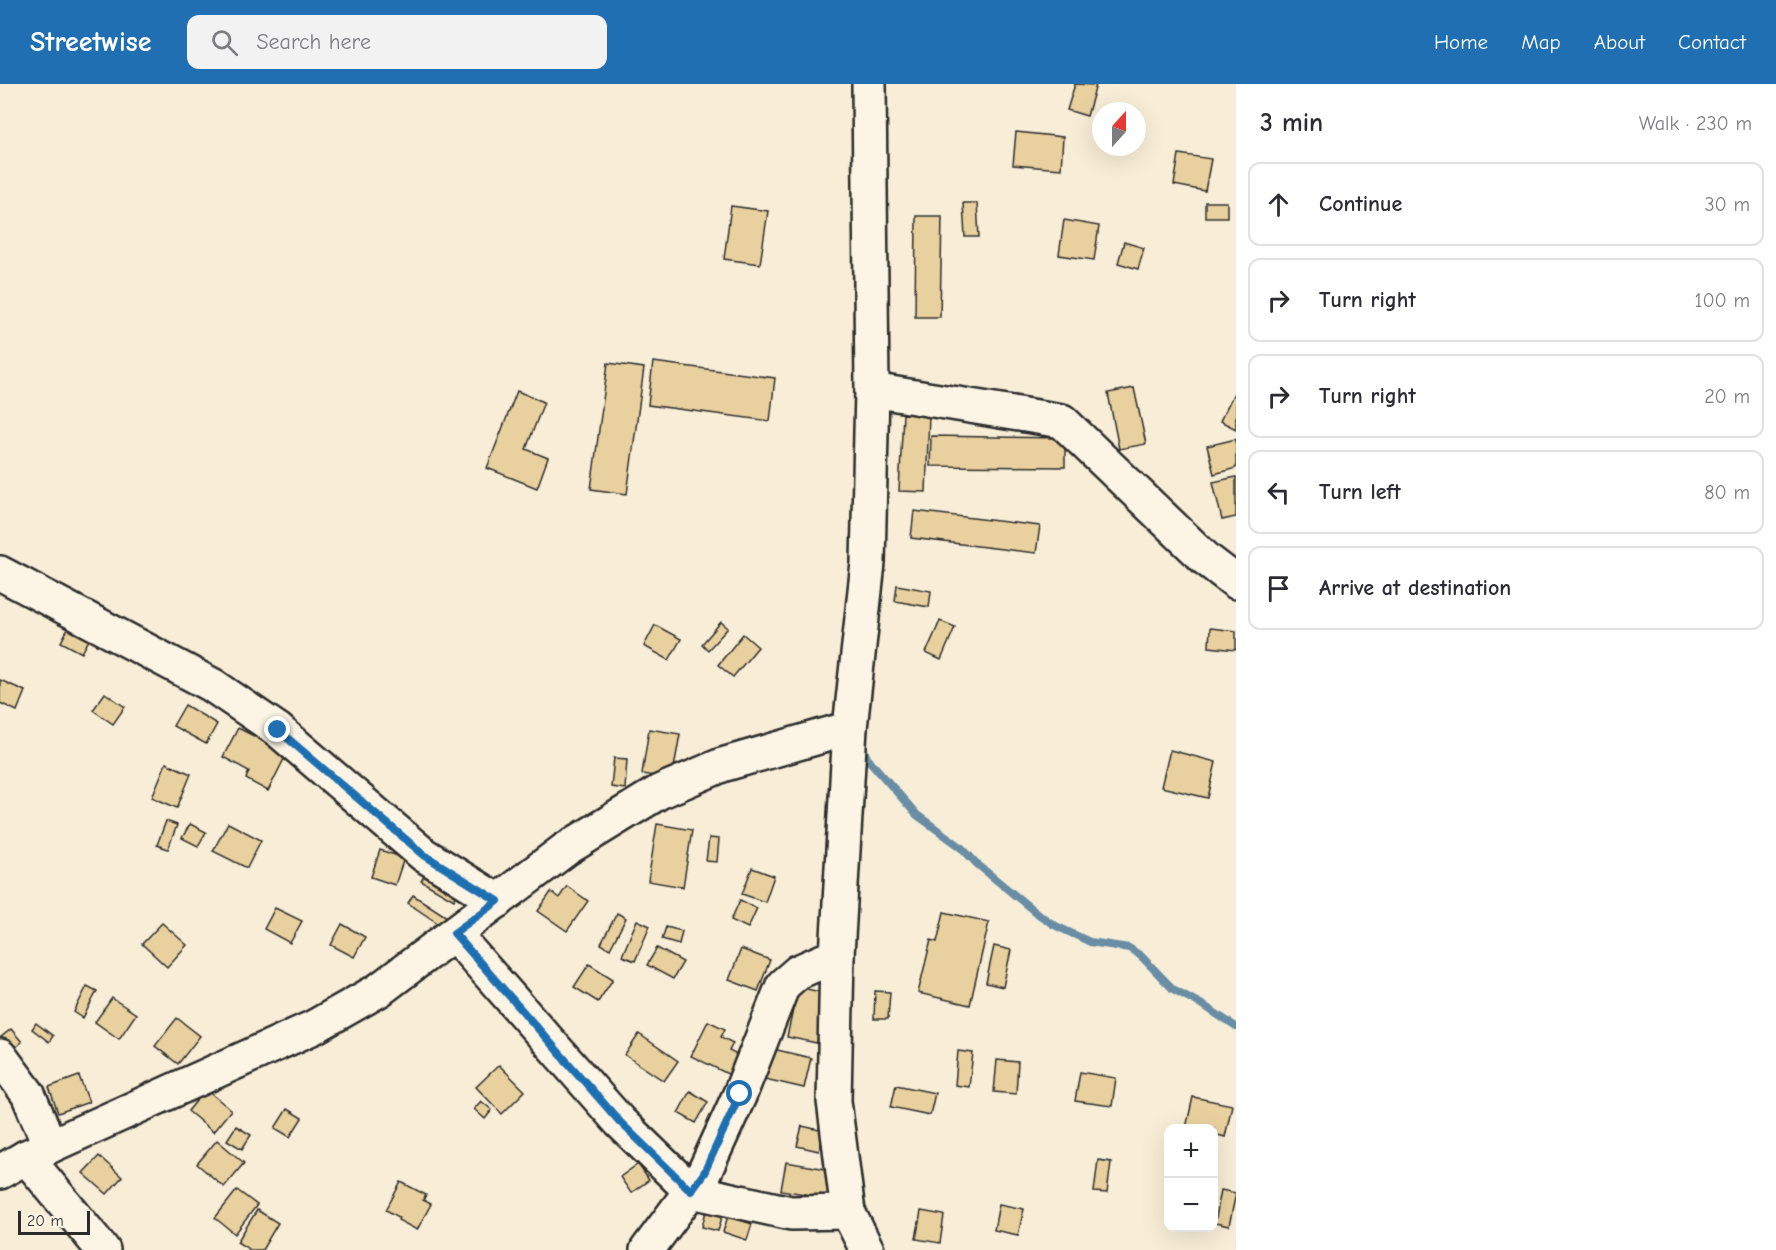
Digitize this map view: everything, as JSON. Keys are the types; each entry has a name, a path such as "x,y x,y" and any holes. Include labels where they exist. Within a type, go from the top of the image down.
{"street":[{"path":"867,1250 848,1212 834,1101 837,956 850,728 868,563 872,390 869,84"},
{"path":"872,390 1062,421 1206,559 1236,582"},
{"path":"0,573 212,685 278,730 424,855 498,901"},
{"path":"26,1158 314,1027 379,990 566,849 659,792 722,765 850,728"},
{"path":"454,933 620,1122 691,1191 791,1213 848,1212"},
{"path":"647,1250 704,1173 740,1094 783,985 798,972 837,956"},
{"path":"0,1056 28,1094 26,1158 103,1250"}],"building":[{"path":"1075,84 1096,85 1087,116 1067,110"},
{"path":"1016,132 1063,137 1061,169 1013,165"},
{"path":"1179,154 1211,159 1205,191 1174,185"},
{"path":"1205,202 1227,202 1227,217 1205,217"},
{"path":"963,203 977,203 979,237 965,237"},
{"path":"731,206 768,211 760,264 724,259"},
{"path":"916,216 942,216 940,317 915,317"},
{"path":"1064,220 1099,226 1094,260 1059,255"},
{"path":"1124,242 1144,248 1138,269 1118,263"},
{"path":"653,362 775,378 770,421 648,405"},
{"path":"608,363 644,368 627,494 591,489"},
{"path":"1134,388 1146,444 1119,449 1108,393"},
{"path":"517,391 544,402 526,449 548,458 537,488 487,468"},
{"path":"1236,391 1236,429 1220,421"},
{"path":"903,414 929,415 926,492 899,491"},
{"path":"931,436 1065,438 1065,467 930,466"},
{"path":"1236,439 1236,468 1214,474 1207,446"},
{"path":"1236,477 1236,517 1222,520 1213,482"},
{"path":"914,511 1040,526 1036,553 911,538"},
{"path":"897,585 931,591 929,607 895,601"},
{"path":"940,621 955,627 941,660 926,653"},
{"path":"721,622 728,628 708,650 702,644"},
{"path":"70,625 91,636 82,653 61,642"},
{"path":"655,625 681,639 669,660 644,646"},
{"path":"1210,628 1236,631 1236,650 1209,647"},
{"path":"743,634 758,647 733,677 718,665"},
{"path":"0,680 25,691 17,711 0,703"},
{"path":"105,693 125,707 113,724 93,710"},
{"path":"185,705 217,724 206,744 173,726"},
{"path":"238,728 287,753 268,791 246,779 249,771 223,757"},
{"path":"649,729 680,734 672,779 642,774"},
{"path":"1170,750 1216,762 1208,798 1161,787"},
{"path":"614,758 627,759 625,789 611,787"},
{"path":"166,763 191,774 177,808 152,797"},
{"path":"166,821 177,825 168,849 157,845"},
{"path":"228,823 261,840 247,868 213,851"},
{"path":"190,824 206,832 198,846 182,838"},
{"path":"657,824 692,830 683,887 648,881"},
{"path":"709,838 719,839 717,862 706,861"},
{"path":"380,850 404,858 395,885 371,877"},
{"path":"752,868 774,876 765,902 742,894"},
{"path":"429,869 461,888 454,900 421,881"},
{"path":"567,886 588,901 567,931 538,911 551,892 559,898"},
{"path":"413,895 447,917 442,926 408,903"},
{"path":"740,900 757,908 748,928 731,920"},
{"path":"275,908 302,921 290,943 264,929"},
{"path":"944,912 989,922 970,1005 918,993 931,940 937,942"},
{"path":"617,913 626,918 610,949 601,944"},
{"path":"637,920 650,926 635,961 622,956"},
{"path":"162,923 187,945 167,967 142,944"},
{"path":"342,924 365,937 354,957 331,945"},
{"path":"666,927 682,931 679,944 662,939"},
{"path":"994,946 1011,950 1003,987 986,983"},
{"path":"657,948 683,962 673,979 647,965"},
{"path":"741,949 770,960 758,991 729,980"},
{"path":"589,964 613,979 598,1002 574,987"},
{"path":"87,986 97,991 83,1018 74,1012"},
{"path":"798,987 829,994 817,1043 787,1037"},
{"path":"875,991 890,992 888,1019 874,1019"},
{"path":"112,998 136,1014 119,1039 95,1022"},
{"path":"177,1018 200,1036 178,1064 155,1046"},
{"path":"708,1021 725,1029 721,1037 733,1043 729,1051 745,1059 736,1078 691,1056"},
{"path":"36,1023 53,1036 49,1042 32,1029"},
{"path":"11,1029 22,1042 10,1052 0,1038"},
{"path":"639,1034 678,1061 664,1081 625,1055"},
{"path":"773,1049 811,1058 804,1088 765,1079"},
{"path":"958,1051 973,1053 969,1087 955,1085"},
{"path":"997,1060 1018,1062 1016,1094 994,1092"},
{"path":"499,1065 525,1091 502,1114 476,1087"},
{"path":"1080,1072 1116,1078 1112,1106 1075,1101"},
{"path":"79,1076 89,1102 58,1113 49,1087"},
{"path":"896,1085 935,1093 930,1115 891,1107"},
{"path":"206,1089 231,1110 213,1132 188,1111"},
{"path":"690,1091 708,1102 696,1123 678,1113"},
{"path":"1193,1097 1232,1105 1225,1137 1218,1135 1218,1124 1187,1124"},
{"path":"481,1101 492,1110 485,1119 474,1109"},
{"path":"287,1109 302,1118 290,1137 275,1128"},
{"path":"236,1126 251,1135 242,1149 227,1140"},
{"path":"802,1126 824,1131 819,1151 797,1146"},
{"path":"217,1140 244,1163 224,1187 197,1164"},
{"path":"99,1156 122,1177 107,1194 83,1173"},
{"path":"1098,1160 1111,1162 1107,1193 1094,1192"},
{"path":"786,1162 832,1170 828,1198 781,1190"},
{"path":"638,1164 649,1180 631,1193 620,1177"},
{"path":"401,1182 426,1195 423,1200 431,1204 417,1230 398,1220 399,1217 386,1210"},
{"path":"237,1190 257,1205 235,1234 215,1218"},
{"path":"1221,1190 1236,1193 1229,1226 1218,1224"},
{"path":"708,1203 725,1207 718,1231 702,1227"},
{"path":"999,1204 1024,1209 1018,1235 994,1230"},
{"path":"257,1210 278,1223 262,1250 250,1250 237,1242"},
{"path":"921,1211 944,1215 940,1243 916,1239"},
{"path":"728,1216 752,1224 747,1240 723,1232"}],"waterway":[{"path":"862,744 867,758 917,815 961,847 977,864 1034,911 1054,925 1090,942 1129,948 1141,956 1173,989 1236,1027"}],"route":[{"path":"278,730 424,855 498,901 454,933 620,1122 691,1191 704,1173 740,1094"}]}
